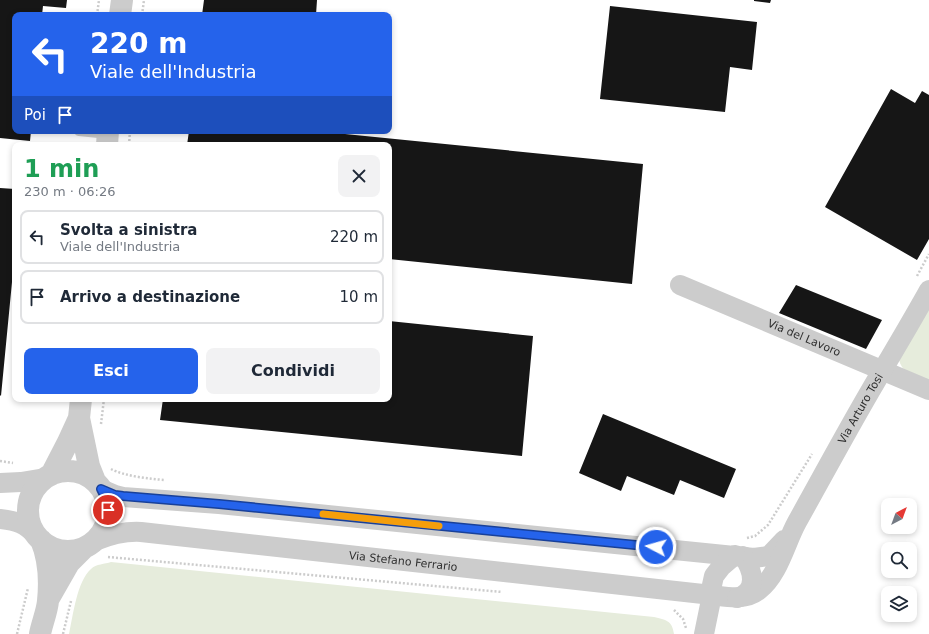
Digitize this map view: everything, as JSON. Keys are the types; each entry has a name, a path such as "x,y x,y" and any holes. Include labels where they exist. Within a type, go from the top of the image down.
{"street":[{"path":"120,12 122,0"},
{"name":"Via del Lavoro","path":"680,285 929,390"},
{"name":"Via Arturo Tosi","path":"712,595 744,598 752,595 764,585 778,563 793,529 929,290"},
{"path":"40,634 48,601 48,562 46,552 30,524 28,512 30,499 36,487 48,476 68,442 80,409"},
{"path":"48,601 69,563 94,549 107,522 108,516 106,499 89,466 80,409"},
{"path":"0,483 21,482 48,476 62,471 74,471 85,475 115,495 123,496 739,550"},
{"path":"0,519 21,523 27,526 46,544 58,550 71,551 94,549"},
{"name":"Via Arturo Tosi","path":"739,550 761,558 769,556 793,529"},
{"name":"Via Stefano Ferrario","path":"94,549 116,534 141,532 712,595"},
{"path":"695,633 712,595 712,585 716,573 739,550"},
{"path":"737,598 747,592 752,580 748,563 739,550"}],"lane":[{"path":"94,134 108,137"}],"path":[{"path":"97,12 99,0"},
{"path":"142,12 144,0"},
{"path":"739,550 768,525 813,452"},
{"path":"0,461 14,463"},
{"path":"114,470 147,478 170,481"},
{"path":"94,549 118,557 507,592"},
{"path":"17,634 29,584"},
{"path":"63,634 71,599"},
{"path":"670,608 677,612 695,633"}],"green space":[{"path":"929,304 929,382 906,371 902,367 899,358"},
{"path":"111,562 654,617 668,621 672,626 674,634 69,634 76,599 86,574 95,566"}],"building":[{"path":"0,0 67,0 66,8 43,6 42,12 12,12 12,134 31,134 30,141 0,138"},
{"path":"204,0 317,0 316,12 202,12"},
{"path":"754,0 771,0 770,3"},
{"path":"610,6 757,22 752,70 730,67 725,112 600,99"},
{"path":"891,89 915,103 922,91 929,95 929,239 917,260 825,207"},
{"path":"189,134 345,134 643,164 632,284 392,259 392,142 187,142"},
{"path":"0,188 12,189 12,282 1,396"},
{"path":"796,285 882,320 866,349 779,313"},
{"path":"392,321 533,336 522,456 160,420 163,402 392,402"},
{"path":"603,414 736,469 724,498 680,480 674,495 627,476 621,491 579,473"}],"slow traffic":[{"path":"323,514 439,526"}],"route":[{"path":"108,510 106,499 101,489 115,495 123,496 656,547"}]}
